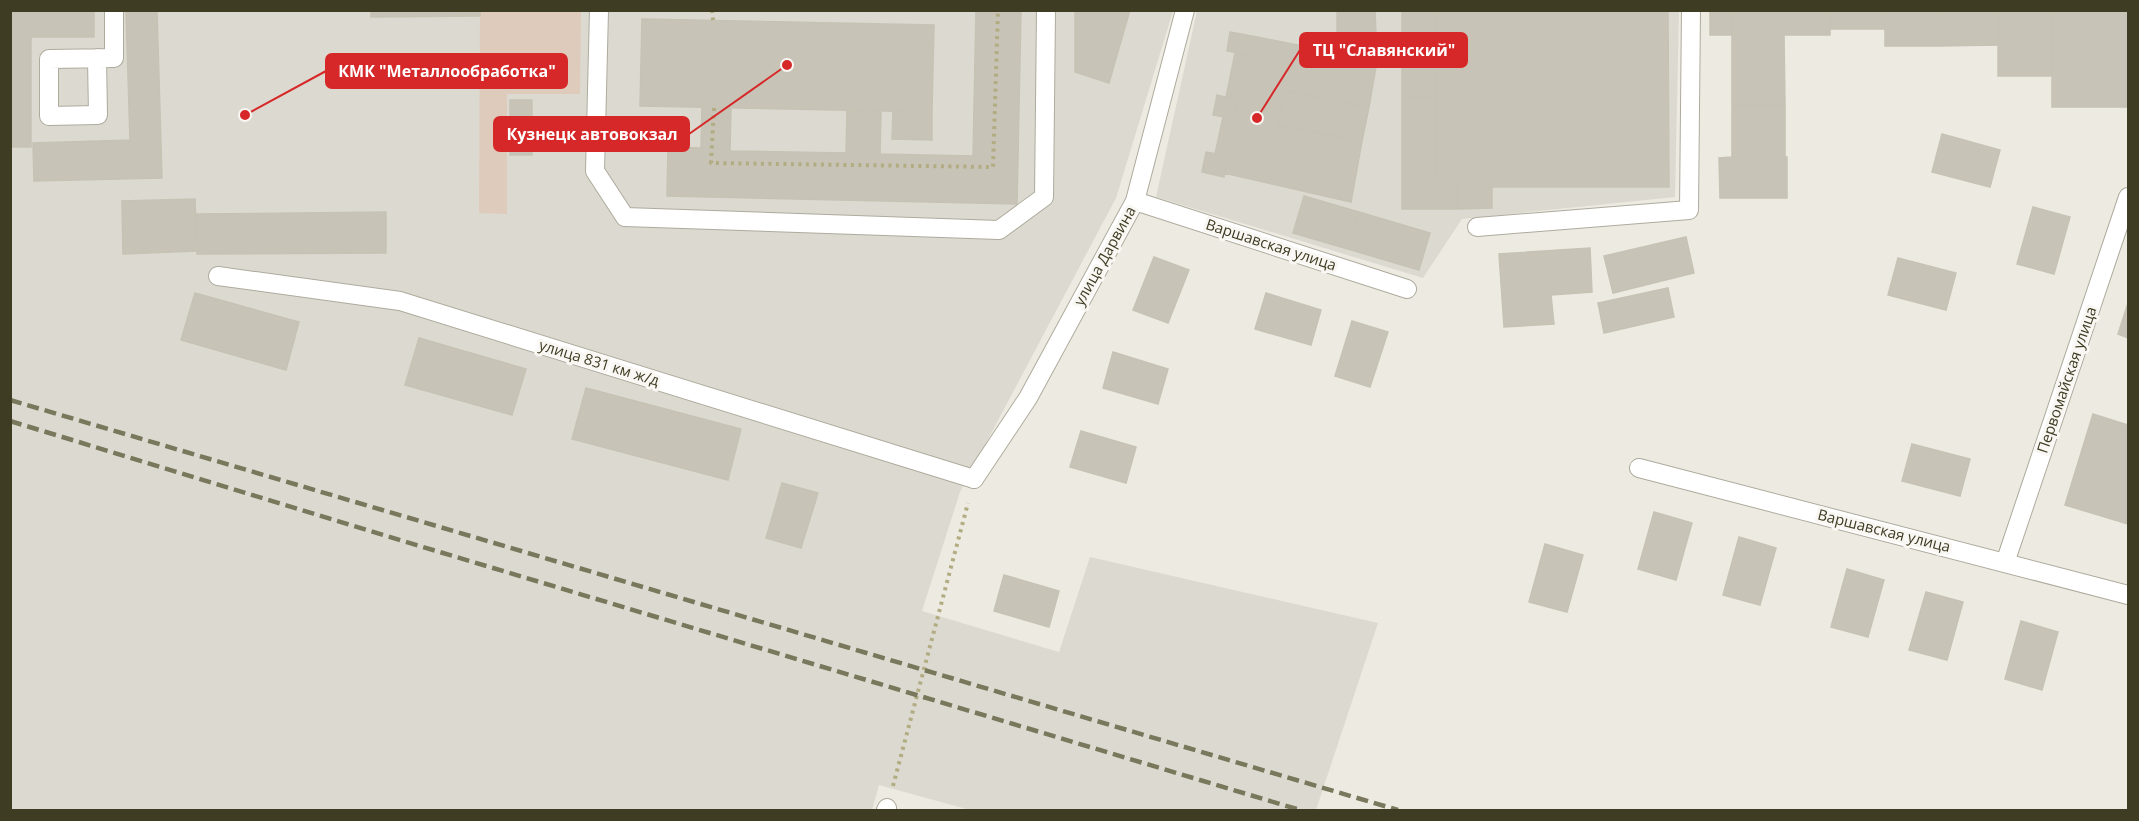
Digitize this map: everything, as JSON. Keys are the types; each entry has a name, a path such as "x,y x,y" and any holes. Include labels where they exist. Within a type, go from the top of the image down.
{"street":[{"path":"97,58 114,58 114,10"},
{"path":"599,10 595,171 625,217 999,230 1044,197 1046,10"},
{"name":"улица Дарвина","path":"974,479 1028,398 1135,201 1185,10"},
{"path":"1477,227 1689,210 1691,10"},
{"name":"Первомайская улица","path":"2005,563 2128,196"},
{"name":"Варшавская улица","path":"1135,201 1407,290"},
{"name":"улица 831 км ж/д","path":"218,276 400,302 974,479"},
{"name":"Варшавская улица","path":"1639,468 2128,595"}],"path":[{"path":"712,10 712,20"},
{"path":"714,108 711,162 993,167 998,10"},
{"path":"886,809 974,479"}],"shaded area":[{"path":"10,11 1173,11 1116,198 960,492 922,611 1059,652 1090,557 1378,623 1316,810 970,810 879,785 872,810 11,810"},
{"path":"480,11 581,11 580,94 507,94 507,214 479,213"},
{"path":"1197,11 1679,11 1675,197 1462,219 1423,278 1156,197"}],"building":[{"path":"10,10 94,10 94,37 31,37 31,147 10,147"},
{"path":"371,10 480,10 480,16 371,17"},
{"path":"976,10 1021,10 1017,204 667,196 668,147 701,148 702,107 731,108 730,151 846,153 847,110 881,111 880,154 973,156"},
{"path":"1075,10 1130,10 1109,83 1075,72"},
{"path":"1337,10 1375,10 1377,61 1337,53"},
{"path":"1402,10 1436,10 1436,97 1402,97"},
{"path":"1436,10 1668,10 1669,187 1492,187 1492,208 1458,209 1458,179 1436,179"},
{"path":"1710,10 1732,10 1732,35 1710,35"},
{"path":"1732,10 1830,10 1830,35 1732,35"},
{"path":"1830,10 1885,10 1885,29 1830,29"},
{"path":"1885,10 1939,10 1939,46 1885,46"},
{"path":"1939,10 1998,10 1998,45 1939,46"},
{"path":"1998,10 2052,10 2052,76 1998,76"},
{"path":"2052,10 2128,10 2128,107 2052,107"},
{"path":"157,11 162,178 34,181 33,143 130,140 126,12"},
{"path":"642,19 934,25 932,112 640,106"},
{"path":"1230,32 1252,36 1248,55 1227,51"},
{"path":"1732,35 1784,35 1785,105 1732,105"},
{"path":"1252,36 1377,61 1369,107 1285,91 1278,125 1362,141 1351,202 1224,173 1228,156 1215,154 1223,117 1235,119 1238,100 1226,97 1235,53 1248,55"},
{"path":"1285,91 1369,107 1362,141 1278,125"},
{"path":"1217,95 1238,100 1235,119 1213,115"},
{"path":"1402,97 1436,97 1436,179 1458,179 1458,209 1402,209"},
{"path":"510,100 532,100 532,155 510,155"},
{"path":"1732,105 1785,105 1785,157 1732,157"},
{"path":"893,112 932,112 932,140 892,139"},
{"path":"1942,134 2000,150 1990,187 1932,172"},
{"path":"1206,152 1228,156 1224,177 1202,172"},
{"path":"1787,157 1787,198 1720,198 1719,158"},
{"path":"1304,196 1359,212 1348,249 1293,233"},
{"path":"195,199 197,251 123,254 122,201"},
{"path":"2033,207 2070,217 2054,274 2017,264"},
{"path":"386,212 386,253 197,254 197,214"},
{"path":"1359,212 1430,233 1419,270 1348,249"},
{"path":"1686,237 1694,273 1613,293 1604,256"},
{"path":"1590,248 1592,292 1551,295 1554,324 1504,327 1499,254"},
{"path":"1154,257 1189,270 1168,323 1133,310"},
{"path":"1898,258 1956,273 1946,310 1888,295"},
{"path":"1668,288 1674,317 1604,333 1598,303"},
{"path":"195,293 299,322 286,370 181,340"},
{"path":"1266,293 1321,310 1311,345 1255,329"},
{"path":"2128,303 2128,338 2118,334"},
{"path":"1352,321 1388,332 1370,387 1335,376"},
{"path":"419,338 526,369 512,415 405,385"},
{"path":"1113,352 1168,369 1158,404 1103,388"},
{"path":"586,388 741,429 728,480 572,439"},
{"path":"2093,414 2128,425 2128,524 2065,505"},
{"path":"1081,431 1136,447 1126,483 1070,467"},
{"path":"1912,444 1970,459 1960,496 1902,481"},
{"path":"782,483 818,493 801,548 766,538"},
{"path":"1654,512 1692,523 1676,580 1638,569"},
{"path":"1739,537 1776,548 1760,605 1723,595"},
{"path":"1545,544 1583,555 1567,612 1529,602"},
{"path":"1847,569 1884,580 1868,637 1831,627"},
{"path":"1004,575 1059,591 1049,627 994,611"},
{"path":"1926,592 1963,602 1947,660 1909,650"},
{"path":"2021,621 2058,632 2042,690 2005,679"}],"railway":[{"path":"10,400 1398,810"},
{"path":"10,421 1300,810"}],"place":[{"name":"Кузнецк автовокзал","path":"787,65"},
{"name":"КМК \"Металлообработка\"","path":"245,115"},
{"name":"ТЦ \"Славянский\"","path":"1257,118"}]}
